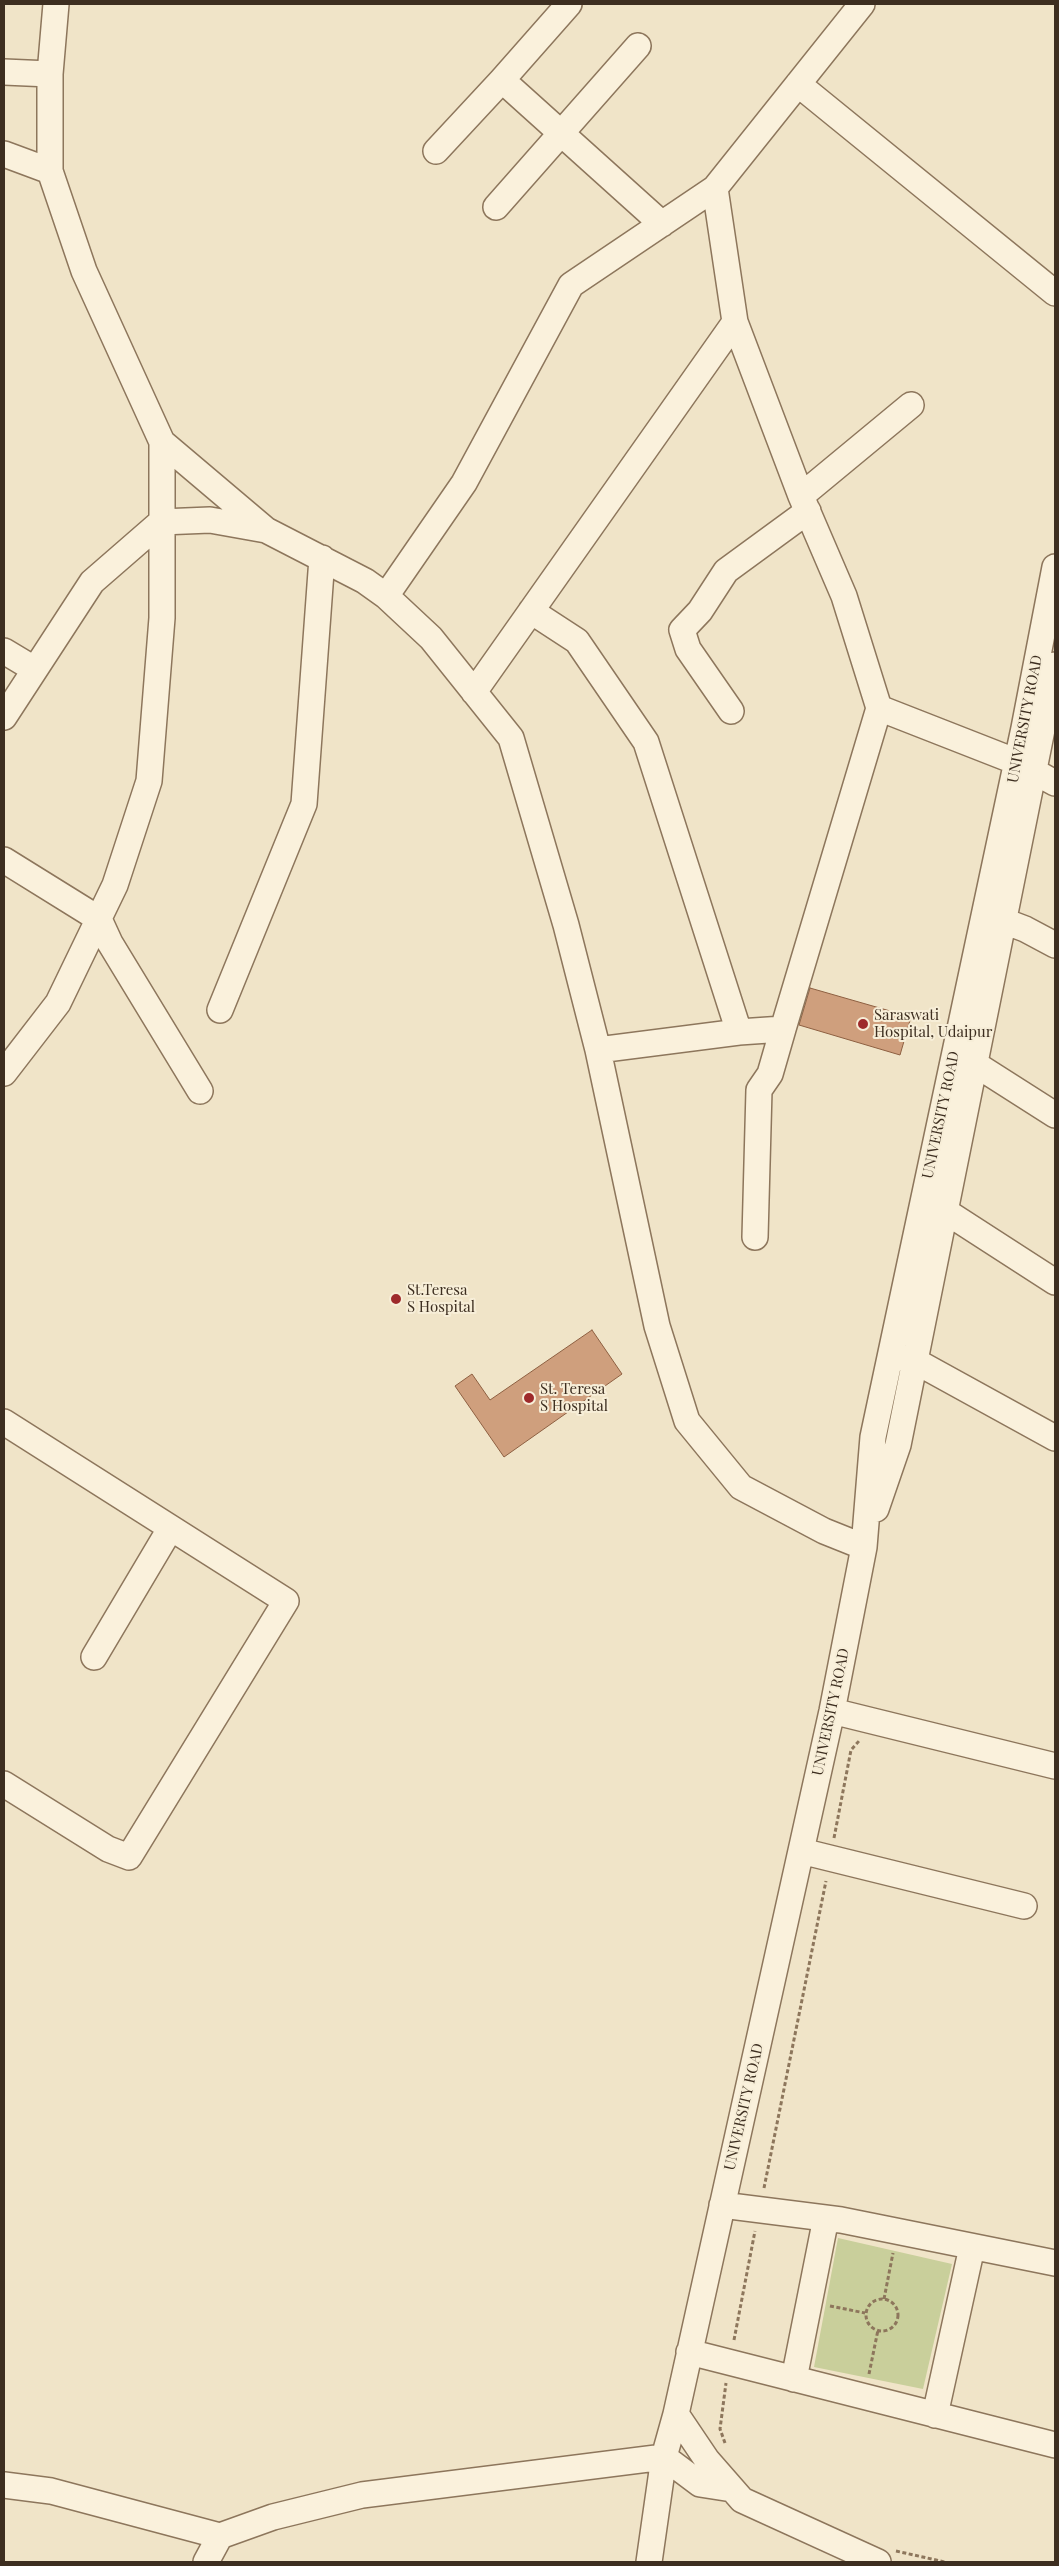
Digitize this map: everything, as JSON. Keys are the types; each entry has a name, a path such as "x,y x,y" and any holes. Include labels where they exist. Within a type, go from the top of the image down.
{"street":[{"path":"4,1073 58,1003 115,885 148,780 162,618 162,442 84,271 50,171 50,74 56,4"},
{"path":"436,151 502,80 568,4"},
{"path":"386,596 464,483 571,285 715,188 862,4"},
{"path":"496,207 638,46"},
{"path":"4,72 50,74"},
{"path":"502,80 662,224"},
{"path":"798,84 1055,293"},
{"path":"4,154 50,171"},
{"path":"715,188 735,322 804,503 844,596 879,708 770,1074 759,1090 754,1237"},
{"path":"474,692 735,322"},
{"path":"731,711 688,649 682,630 700,611 726,571 911,405"},
{"path":"162,442 266,530 365,581 386,596 431,638 511,738 566,925 598,1050 657,1326 687,1421 741,1487 824,1530 864,1547"},
{"path":"4,717 92,582 161,522 210,520 266,530"},
{"path":"220,1010 304,804 322,558"},
{"name":"UNIVERSITY ROAD","path":"649,2562 664,2457 676,2414 832,1711 864,1547 873,1437 890,1355 1036,771 1055,567"},
{"path":"531,612 577,641 646,742 739,1032"},
{"path":"4,651 34,670"},
{"name":"UNIVERSITY ROAD","path":"864,1547 898,1445 1036,771 1055,665"},
{"path":"879,708 1036,771"},
{"path":"4,860 99,918 110,943 200,1091"},
{"path":"1004,920 1025,929 1055,946"},
{"path":"598,1050 739,1032 783,1029"},
{"path":"975,1064 1055,1114"},
{"path":"945,1212 1055,1282"},
{"path":"890,1355 915,1361 1055,1438"},
{"path":"4,1422 286,1601 129,1857 108,1849 4,1784"},
{"path":"94,1657 170,1529"},
{"path":"832,1711 1055,1766"},
{"path":"801,1851 1024,1906"},
{"path":"722,2205 826,2218 1055,2264"},
{"path":"794,2379 826,2218"},
{"path":"935,2415 972,2247"},
{"path":"689,2352 1055,2445"},
{"path":"676,2414 706,2460 742,2500 884,2556"},
{"path":"4,2485 51,2491 220,2536 273,2517 362,2495 664,2457 700,2484 732,2489"},
{"path":"206,2562 220,2536"}],"path":[{"path":"725,2445 720,2429 729,2363 851,1750 862,1738"},
{"path":"884,2298 895,2246"},
{"path":"884,2298 895,2306 898,2311 898,2319 895,2327 890,2330 878,2330 868,2323 866,2313 872,2302 884,2298"},
{"path":"810,2302 866,2313"},
{"path":"865,2397 878,2330"},
{"path":"884,2556 945,2562"}],"green space":[{"path":"838,2238 952,2264 923,2389 814,2367"}],"building":[{"path":"810,988 911,1017 900,1055 799,1025"},
{"path":"592,1330 622,1374 504,1457 455,1386 472,1374 490,1400"}],"place":[{"name":"Saraswati Hospital, Udaipur","path":"863,1024"},
{"name":"St.Teresa S Hospital","path":"396,1299"},
{"name":"St. Teresa S Hospital","path":"529,1398"}]}
